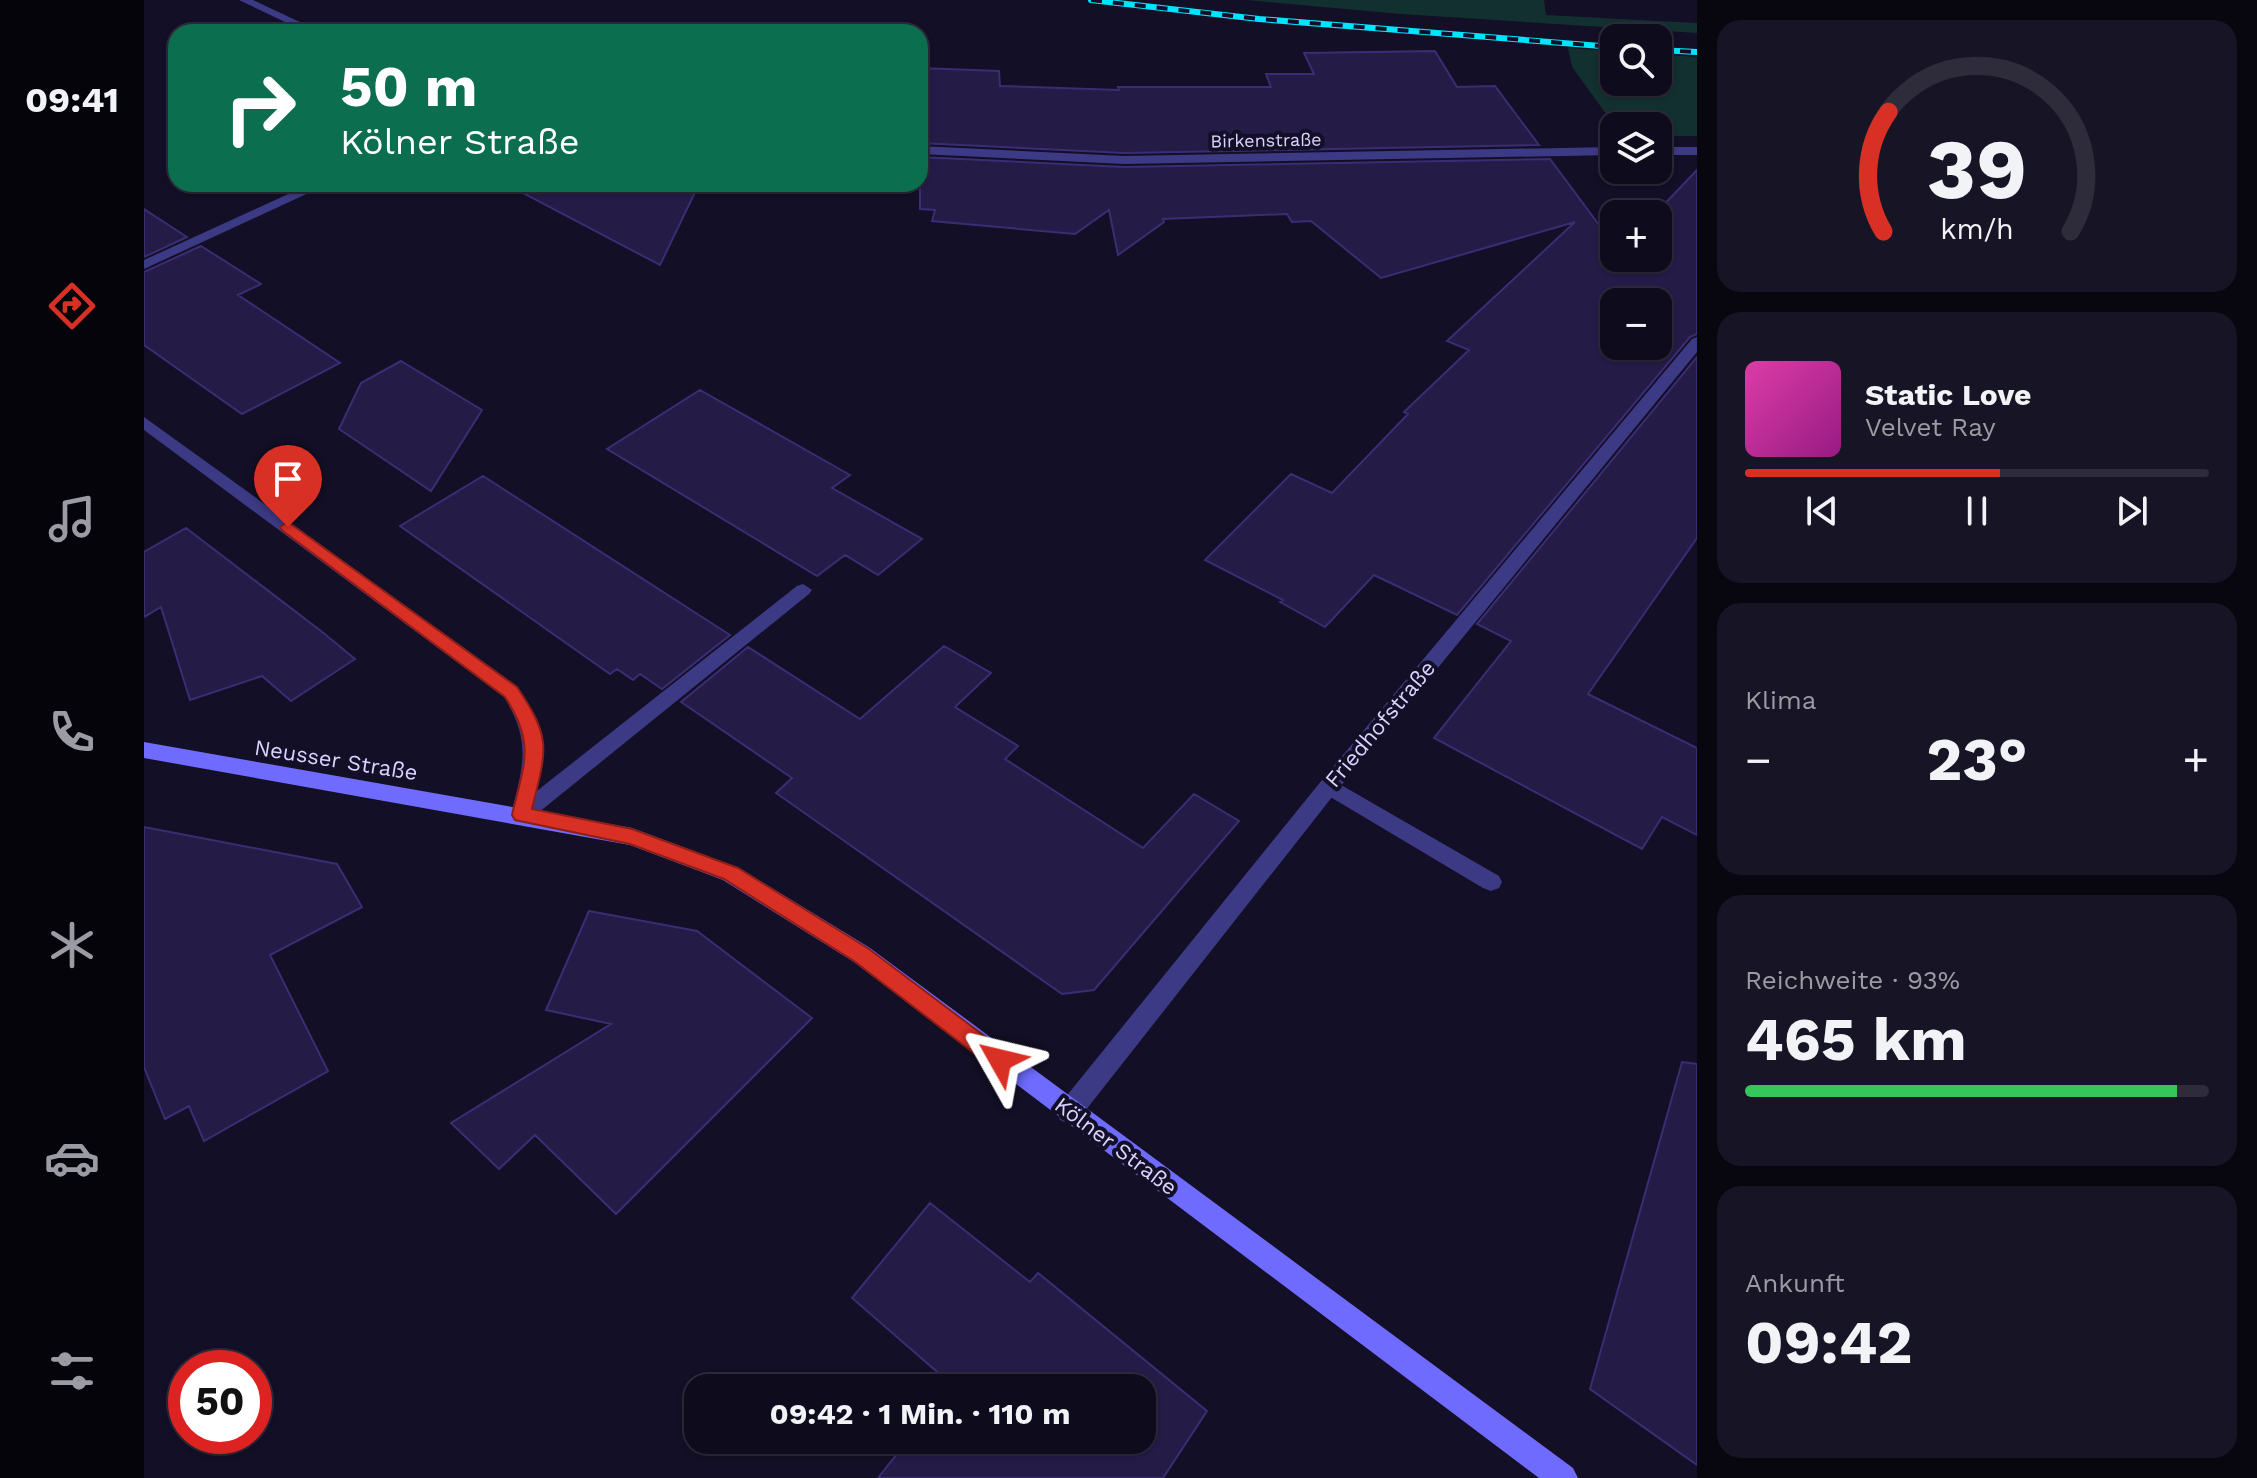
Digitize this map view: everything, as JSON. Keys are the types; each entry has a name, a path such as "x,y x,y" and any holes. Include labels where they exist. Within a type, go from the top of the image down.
{"main road":[{"name":"Neusser Straße","path":"144,750 521,815"},
{"name":"Kölner Straße","path":"521,815 632,837 731,874 862,955 1563,1478"}],"street":[{"path":"244,0 297,24"},
{"name":"Birkenstraße","path":"928,150 1124,160 1600,151"},
{"path":"1672,151 1697,151"},
{"path":"144,265 304,192"},
{"name":"Friedhofstraße","path":"1069,1112 1329,786 1697,342"},
{"path":"144,422 511,692 529,719 536,752 521,815"},
{"path":"521,815 803,590"},
{"path":"1329,786 1491,882"}],"green space":[{"path":"1246,0 1544,0 1546,15 1697,23 1697,33 1672,31 1672,24 1600,24 1600,27"},
{"path":"1568,48 1600,50 1600,96 1672,96 1672,55 1697,57 1697,136 1672,136 1672,112 1605,112 1572,67"}],"building":[{"path":"1435,51 1457,87 1495,86 1539,145 1124,153 928,143 928,68 999,71 1000,86 1119,90 1118,87 1271,87 1266,74 1314,74 1304,53"},
{"path":"928,157 1124,167 1550,159 1600,226 1600,272 1672,272 1672,200 1668,200 1697,170 1697,334 1690,337 1672,358 1672,288 1600,288 1600,360 1671,360 1457,615 1374,575 1325,627 1280,602 1283,600 1205,560 1291,474 1332,493 1408,414 1404,412 1469,350 1447,341 1575,222 1381,278 1311,221 1292,222 1287,214 1163,219 1164,222 1118,255 1109,210 1075,234 932,221 935,210 920,209 920,192 928,192"},
{"path":"521,192 695,192 660,265"},
{"path":"144,209 187,237 144,257"},
{"path":"201,246 261,284 238,295 340,363 242,414 144,345 144,272"},
{"path":"1697,357 1697,538 1588,694 1697,748 1697,835 1662,817 1642,849 1434,738 1511,641 1477,624"},
{"path":"401,361 482,410 431,491 339,429 361,383"},
{"path":"700,390 850,475 832,488 922,539 878,575 845,555 817,576 607,449"},
{"path":"483,476 730,635 662,689 640,674 633,680 617,669 610,674 400,526"},
{"path":"186,528 355,659 291,701 262,676 190,700 161,607 144,617 144,552"},
{"path":"944,646 991,673 955,707 1018,746 1005,759 1143,848 1194,794 1239,821 1094,990 1062,994 776,793 792,778 681,702 748,647 860,719"},
{"path":"144,827 337,864 362,907 270,955 328,1071 204,1141 189,1106 165,1119 144,1067"},
{"path":"589,911 697,931 812,1018 616,1214 535,1135 499,1169 451,1123 611,1024 546,1010"},
{"path":"1682,1062 1697,1064 1697,1465 1590,1389"},
{"path":"930,1203 1030,1282 1038,1273 1207,1411 1163,1478 878,1478 897,1454 1156,1454 1156,1374 939,1374 852,1298"}],"railway":[{"path":"1091,0 1259,19 1600,46"},
{"path":"1672,51 1697,52"}],"route":[{"path":"288,527 511,692 529,719 536,752 521,815 632,837 731,874 862,955 1000,1060"}]}
